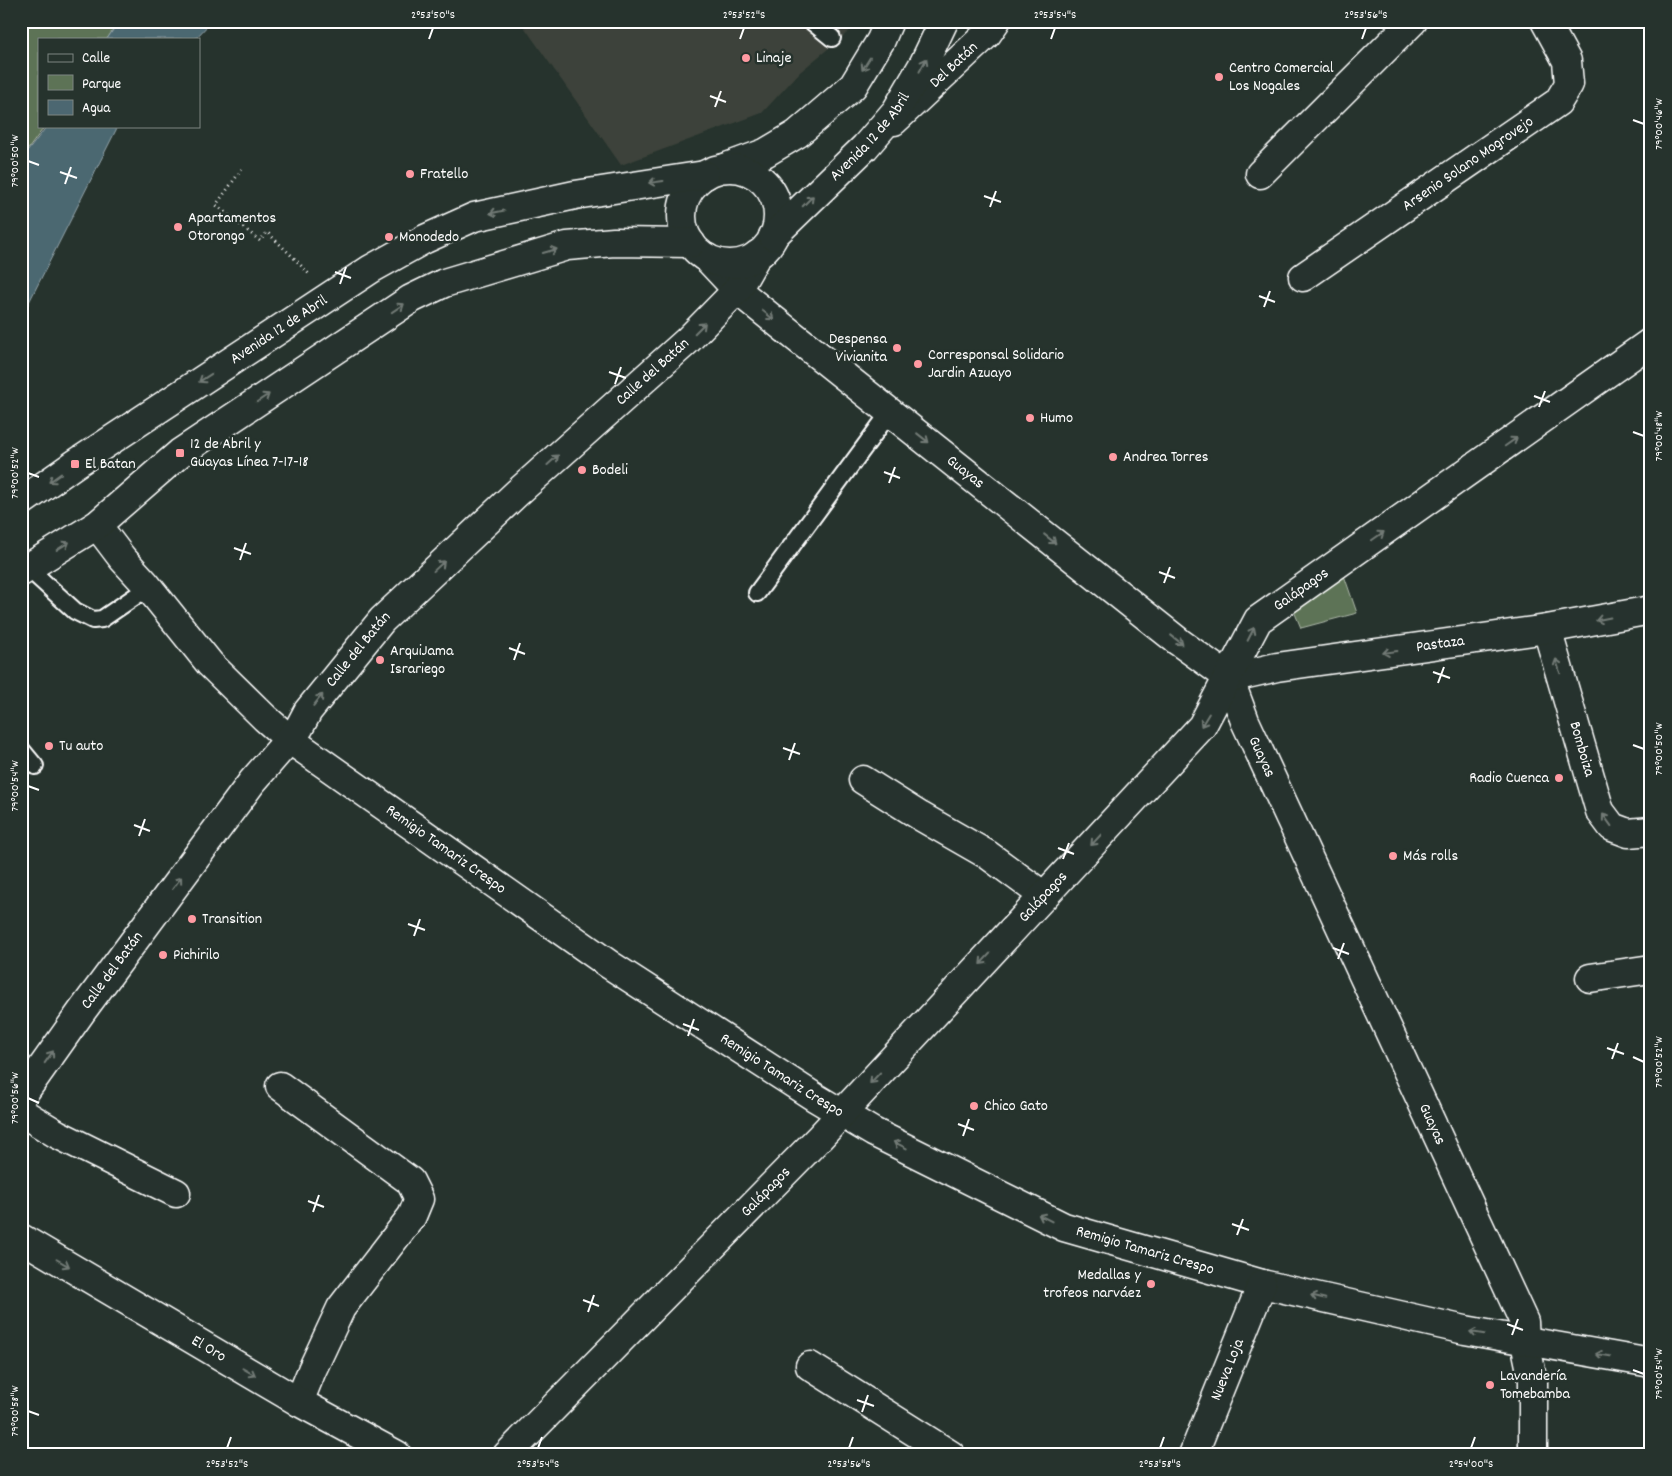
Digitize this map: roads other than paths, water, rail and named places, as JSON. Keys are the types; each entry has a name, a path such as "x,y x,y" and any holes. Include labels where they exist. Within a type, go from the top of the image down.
{"street":[{"name":"Avenida 12 de Abril","path":"714,172 765,153 797,134 853,86 882,40 889,21"},
{"name":"Avenida 12 de Abril","path":"24,570 97,525 180,453 412,299 444,282 567,246 614,242 699,251 719,262 732,264 745,261 765,246 865,147 896,111 924,63 944,21"},
{"name":"Del Batán","path":"865,147 987,34 996,21"},
{"path":"1260,174 1413,21"},
{"name":"Arsenio Solano Mogrovejo","path":"1303,276 1558,102 1569,84 1567,61 1545,21"},
{"name":"Avenida 12 de Abril","path":"21,502 75,464 370,269 424,239 474,217 575,195 736,168 760,178 774,198 777,224 765,246"},
{"path":"699,251 686,234 683,223 684,201 696,182 714,172"},
{"name":"Calle del Batán","path":"21,1097 82,1010 252,782 299,728 308,711 382,620 517,493 688,341 737,290 765,246"},
{"name":"Guayas","path":"699,251 737,290 1180,642 1229,678 1245,721 1524,1322 1525,1342 1532,1380 1533,1455"},
{"name":"Galápagos","path":"507,1455 842,1113 1202,726 1258,620 1651,342"},
{"name":"Remigio Tamariz Crespo","path":"97,525 210,664 289,739 610,965 873,1132 1064,1227 1262,1284 1465,1330 1651,1363"},
{"name":"Pastaza","path":"1229,678 1277,667 1547,629 1651,610"},
{"name":"Bomboiza","path":"1547,629 1600,811 1612,827 1628,833 1651,831"},
{"path":"863,780 920,816 988,855 1044,896"},
{"path":"1590,978 1651,968"},
{"path":"280,1086 410,1181 419,1199 412,1216 341,1308 299,1402"},
{"path":"21,1112 57,1134 176,1193"},
{"name":"El Oro","path":"21,1238 299,1402 397,1455"},
{"name":"Nueva Loja","path":"1193,1455 1262,1284"},
{"path":"810,1366 947,1454"}],"lane":[{"path":"811,21 832,38"},
{"path":"757,593 890,412"},
{"path":"24,570 75,611 93,620 102,619 149,587"},
{"path":"21,749 34,766"}],"water":[{"path":"119,21 212,21 196,38 108,38"},
{"path":"45,128 117,128 21,318 21,160"}],"place":[{"name":"Linaje","path":"746,58"},
{"name":"Centro Comercial Los Nogales","path":"1219,77"},
{"name":"Fratello","path":"410,174"},
{"name":"Apartamentos Otorongo","path":"178,227"},
{"name":"Monodedo","path":"389,237"},
{"name":"Despensa Vivianita","path":"897,348"},
{"name":"Corresponsal Solidario Jardin Azuayo","path":"918,364"},
{"name":"Humo","path":"1030,418"},
{"name":"12 de Abril y Guayas Línea 7-17-18","path":"180,453"},
{"name":"Andrea Torres","path":"1113,457"},
{"name":"El Batan","path":"75,464"},
{"name":"Bodeli","path":"582,470"},
{"name":"ArquiJama Israriego","path":"380,660"},
{"name":"Tu auto","path":"49,746"},
{"name":"Radio Cuenca","path":"1559,778"},
{"name":"Más rolls","path":"1393,856"},
{"name":"Transition","path":"192,919"},
{"name":"Pichirilo","path":"163,955"},
{"name":"Chico Gato","path":"974,1106"},
{"name":"Medallas y trofeos narváez","path":"1151,1284"},
{"name":"Lavandería Tomebamba","path":"1490,1385"}]}
